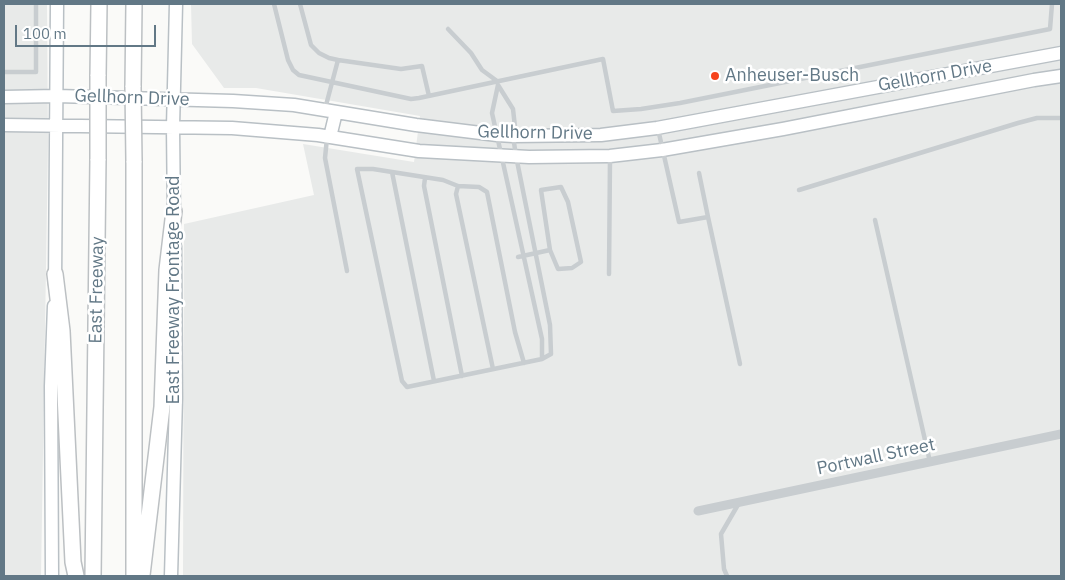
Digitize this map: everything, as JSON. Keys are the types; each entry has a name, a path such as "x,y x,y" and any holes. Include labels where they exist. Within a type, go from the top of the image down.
{"highway":[{"name":"East Freeway","path":"93,576 99,4"},
{"name":"East Freeway","path":"134,4 134,576"},
{"path":"134,27 142,4"},
{"path":"142,576 162,407 167,270 174,211"},
{"path":"55,274 62,331 73,562 76,576"}],"main road":[{"path":"52,576 51,386 55,274 57,4"},
{"name":"East Freeway Frontage Road","path":"171,576 176,398 173,127 176,4"},
{"name":"Gellhorn Drive","path":"4,97 57,96 242,101 294,105 416,125 497,135 601,135 657,128 1061,53"},
{"name":"Gellhorn Drive","path":"4,125 232,128 329,136 419,151 502,156 610,156 662,150 788,128 1061,76"},
{"path":"910,80 915,103"},
{"path":"783,105 788,128"},
{"path":"329,136 330,111"}],"street":[{"name":"Portwall Street","path":"698,511 1061,434"}],"lane":[{"path":"4,72 36,72 36,4"},
{"path":"274,4 288,60 293,70 299,75 411,99 497,83 603,59 613,111 680,103 1050,29 1052,4"},
{"path":"300,4 311,45 319,53 338,60 401,69 422,66 429,96"},
{"path":"448,29 471,53 482,70 497,83 513,109 516,156 550,325 551,354 542,359 524,363 493,369 462,376 407,387 402,381 356,169 373,169 443,180 458,186 479,187 487,192 515,332 524,363"},
{"path":"330,111 332,83 338,60"},
{"path":"497,83 492,113 542,339 542,359"},
{"path":"799,190 1018,123 1037,118 1061,118"},
{"path":"657,128 679,222 708,216"},
{"path":"329,136 325,158 347,271"},
{"path":"609,274 610,156"},
{"path":"392,172 434,381"},
{"path":"699,173 740,364"},
{"path":"425,178 424,186 462,376"},
{"path":"458,186 456,194 493,369"},
{"path":"561,187 568,202 581,262 572,268 558,269 550,250 541,190 561,187"},
{"path":"875,220 930,462"},
{"path":"518,257 550,250"},
{"path":"727,576 724,569 721,534 740,502"}],"shaded area":[{"path":"4,4 47,4 48,144 41,576 4,576"},
{"path":"191,4 1061,4 1061,576 183,576 184,224 314,195 303,144 414,162 420,116 256,88 224,88 192,44"}],"place":[{"name":"Anheuser-Busch","path":"715,76"}]}
